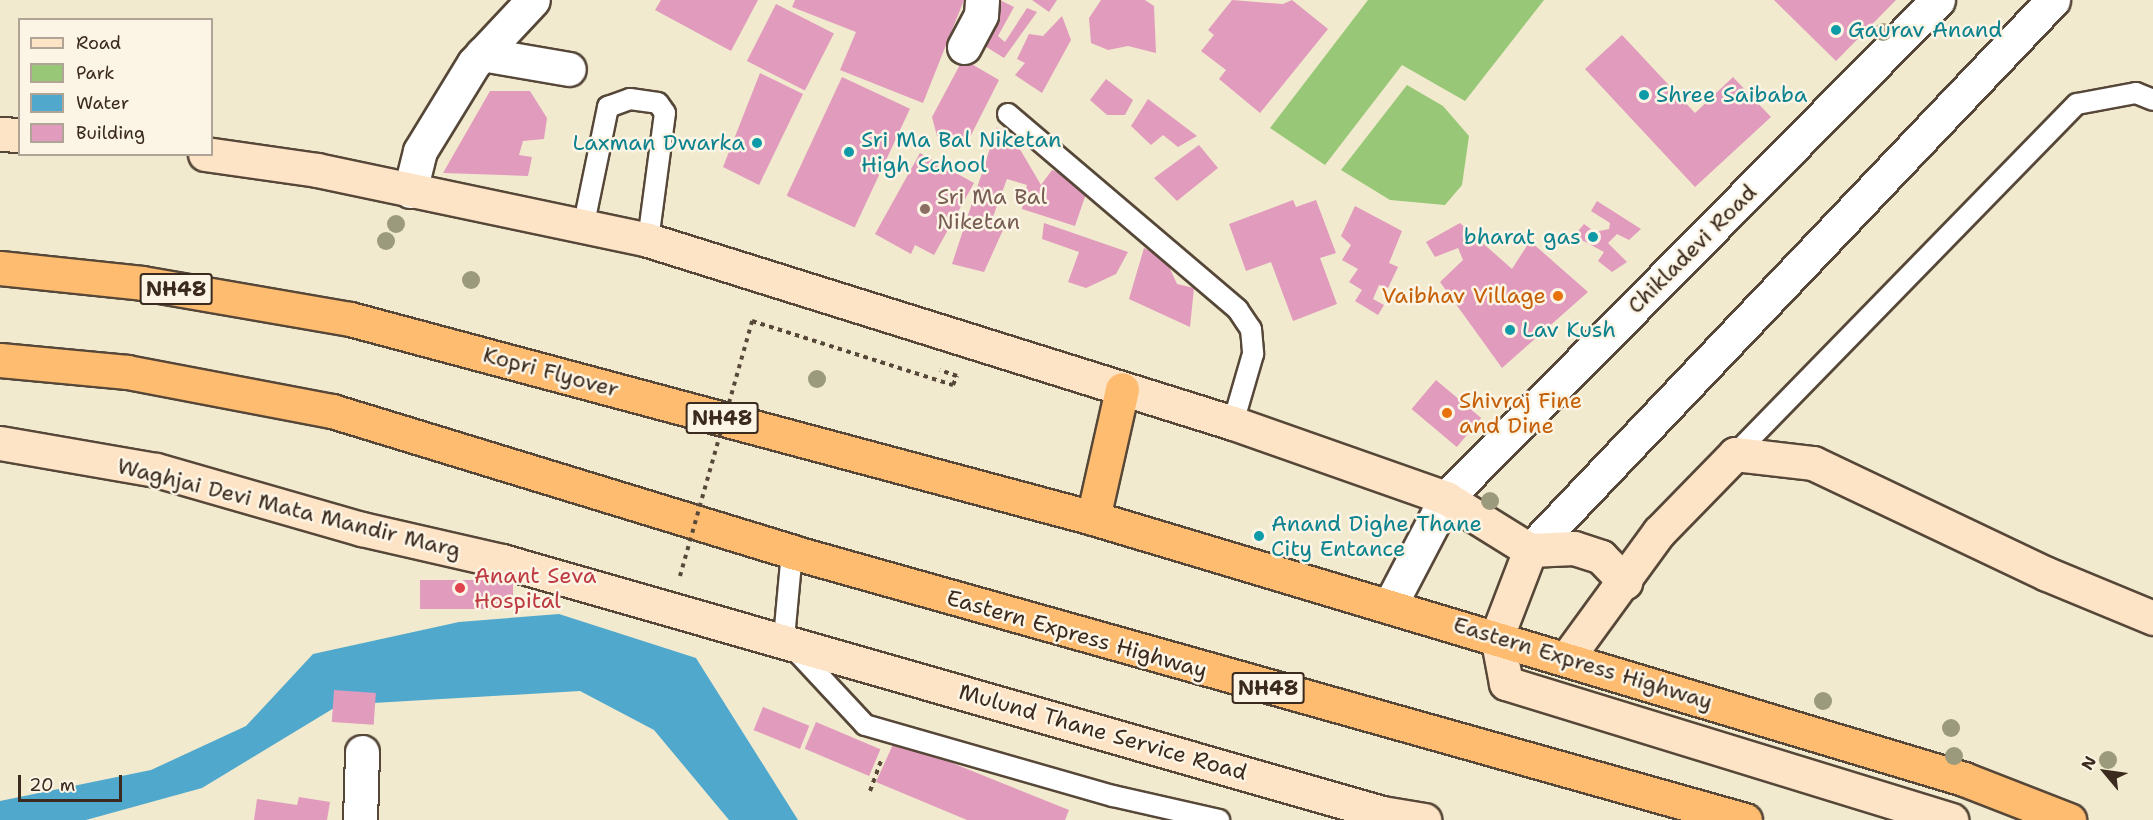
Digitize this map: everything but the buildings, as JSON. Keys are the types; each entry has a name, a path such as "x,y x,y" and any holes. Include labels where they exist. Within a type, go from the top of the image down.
{"highway":[{"name":"Kopri Flyover","path":"0,268 142,283 350,319 1093,518"},
{"name":"NH48","path":"0,360 127,372 332,411 792,552"},
{"path":"1093,518 1122,389"},
{"name":"Eastern Express Highway","path":"1093,518 1497,636 1964,779 2069,820"},
{"name":"Eastern Express Highway","path":"792,552 1745,820"}],"street":[{"path":"410,191 420,151 482,54 533,0"},
{"path":"964,47 982,0"},
{"name":"Chikladevi Road","path":"1390,605 1446,498 1938,0"},
{"path":"1951,820 1506,682 1497,636 1530,550 2053,0"},
{"path":"482,54 569,69"},
{"path":"0,134 18,135"},
{"path":"213,155 410,191 648,240 1233,423 1446,498 1530,550 1574,548 1601,557 1625,582"},
{"name":"Waghjai Devi Mata Mandir Marg","path":"0,442 156,470 784,638"},
{"path":"1567,658 1625,582 1659,532 1735,454 1813,463 2047,574 2153,618"},
{"name":"Mulund Thane Service Road","path":"784,638 1382,813 1424,820"},
{"path":"360,820 362,752"}],"lane":[{"path":"1735,454 2077,104 2136,93 2153,100"},
{"path":"584,228 608,107 630,99 658,103 665,113 648,240"},
{"path":"1008,114 1238,310 1251,328 1253,354 1233,423"},
{"path":"792,552 784,638 865,724 1113,796 1220,820"}],"path":[{"path":"680,576 752,321 953,385 957,376 936,369"},
{"path":"870,791 891,732"}],"green space":[{"path":"1368,0 1544,0 1465,101 1402,65 1325,165 1270,128"},
{"path":"1407,85 1443,106 1469,136 1462,185 1445,205 1390,200 1341,170"}],"water":[{"path":"559,614 696,658 798,820 729,820 654,730 580,691 339,705 202,788 86,820 0,820 0,801 151,770 246,726 313,654 459,622"}],"place":[{"name":"Gaurav Anand","path":"1836,30"},
{"name":"Shree Saibaba","path":"1644,95"},
{"name":"Laxman Dwarka","path":"757,143"},
{"name":"Sri Ma Bal Niketan High School","path":"849,152"},
{"name":"Sri Ma Bal Niketan","path":"925,209"},
{"name":"bharat gas","path":"1593,237"},
{"name":"Vaibhav Village","path":"1558,296"},
{"name":"Lav Kush","path":"1510,330"},
{"name":"Shivraj Fine and Dine","path":"1447,413"},
{"name":"Anand Dighe Thane City Entance","path":"1259,536"},
{"name":"Anant Seva Hospital","path":"460,588"}]}
